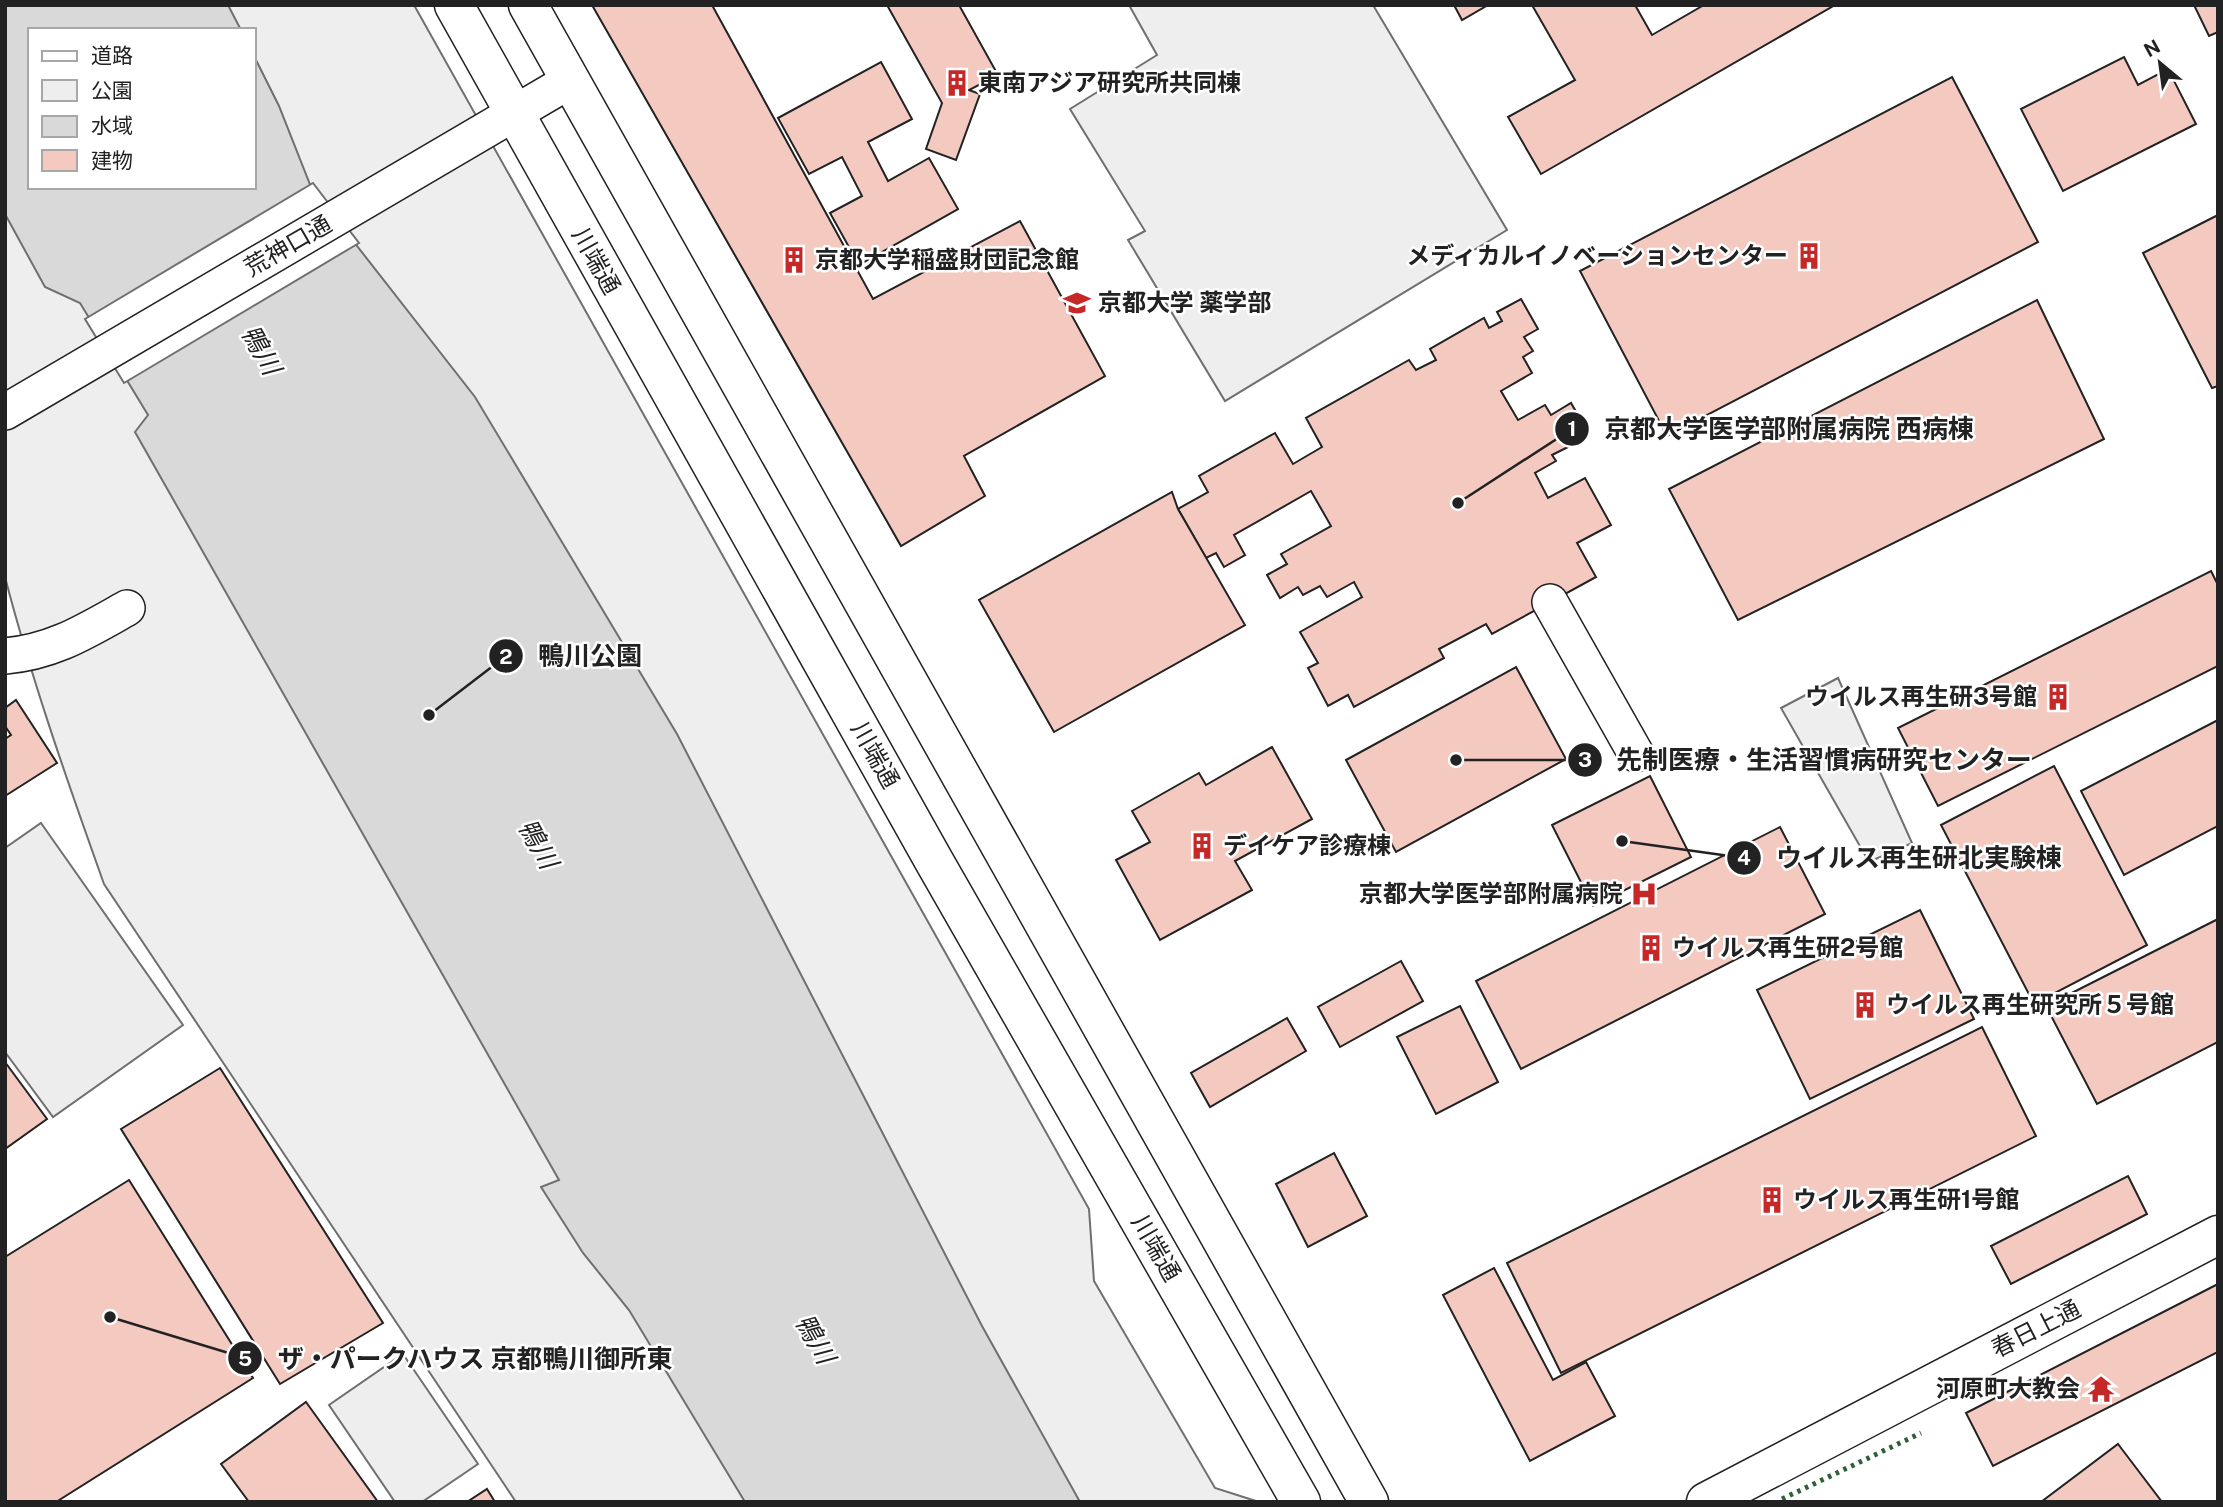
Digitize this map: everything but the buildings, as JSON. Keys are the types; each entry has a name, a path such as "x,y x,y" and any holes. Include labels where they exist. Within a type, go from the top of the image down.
{"street":[{"name":"川端通","path":"454,5 907,813 1301,1502"},
{"path":"528,5 1369,1502"},
{"name":"荒神口通","path":"5,412 571,80"},
{"path":"1550,601 1636,754"},
{"path":"5,656 36,654 57,646 127,608"},
{"name":"春日上通","path":"1706,1502 2218,1235"}],"green space":[{"path":"5,5 414,5 1089,1209 1094,1281 1215,1488 1259,1502 516,1502 104,884 64,770 5,577"},
{"path":"1129,5 1373,5 1507,230 1225,401 1128,240 1145,231 1070,109 1157,55"},
{"path":"1838,678 1912,843 1869,862 1781,708"},
{"path":"403,1354 478,1464 422,1502 395,1502 329,1405"}],"shaded area":[{"path":"41,823 183,1025 53,1117 5,1052 5,848"}],"water":[{"name":"鴨川","path":"5,5 228,5 240,28 28,28 28,189 256,189 256,60 279,106 311,187 475,397 677,734 982,1326 1080,1502 745,1502 629,1310 583,1253 541,1187 559,1180 135,432 148,415 80,303 45,287 5,214"}],"pier":[{"path":"313,183 359,243 124,383 85,319"}],"hedge":[{"path":"1782,1499 1921,1433"}],"place":[{"name":"東南アジア研究所共同棟","path":"957,83"},
{"name":"メディカルイノベーションセンター","path":"1809,256"},
{"name":"京都大学稲盛財団記念館","path":"794,260"},
{"name":"京都大学 薬学部","path":"1077,303"},
{"name":"京都大学医学部附属病院 西病棟","path":"1458,503"},
{"name":"ウイルス再生研3号館","path":"2058,697"},
{"name":"鴨川公園","path":"429,715"},
{"name":"先制医療・生活習慣病研究センター","path":"1456,760"},
{"name":"ウイルス再生研北実験棟","path":"1622,841"},
{"name":"デイケア診療棟","path":"1202,846"},
{"name":"京都大学医学部附属病院","path":"1644,894"},
{"name":"ウイルス再生研2号館","path":"1651,948"},
{"name":"ウイルス再生研究所５号館","path":"1865,1005"},
{"name":"ウイルス再生研1号館","path":"1772,1200"},
{"name":"ザ・パークハウス 京都鴨川御所東","path":"110,1317"},
{"name":"河原町大教会","path":"2101,1389"}]}
